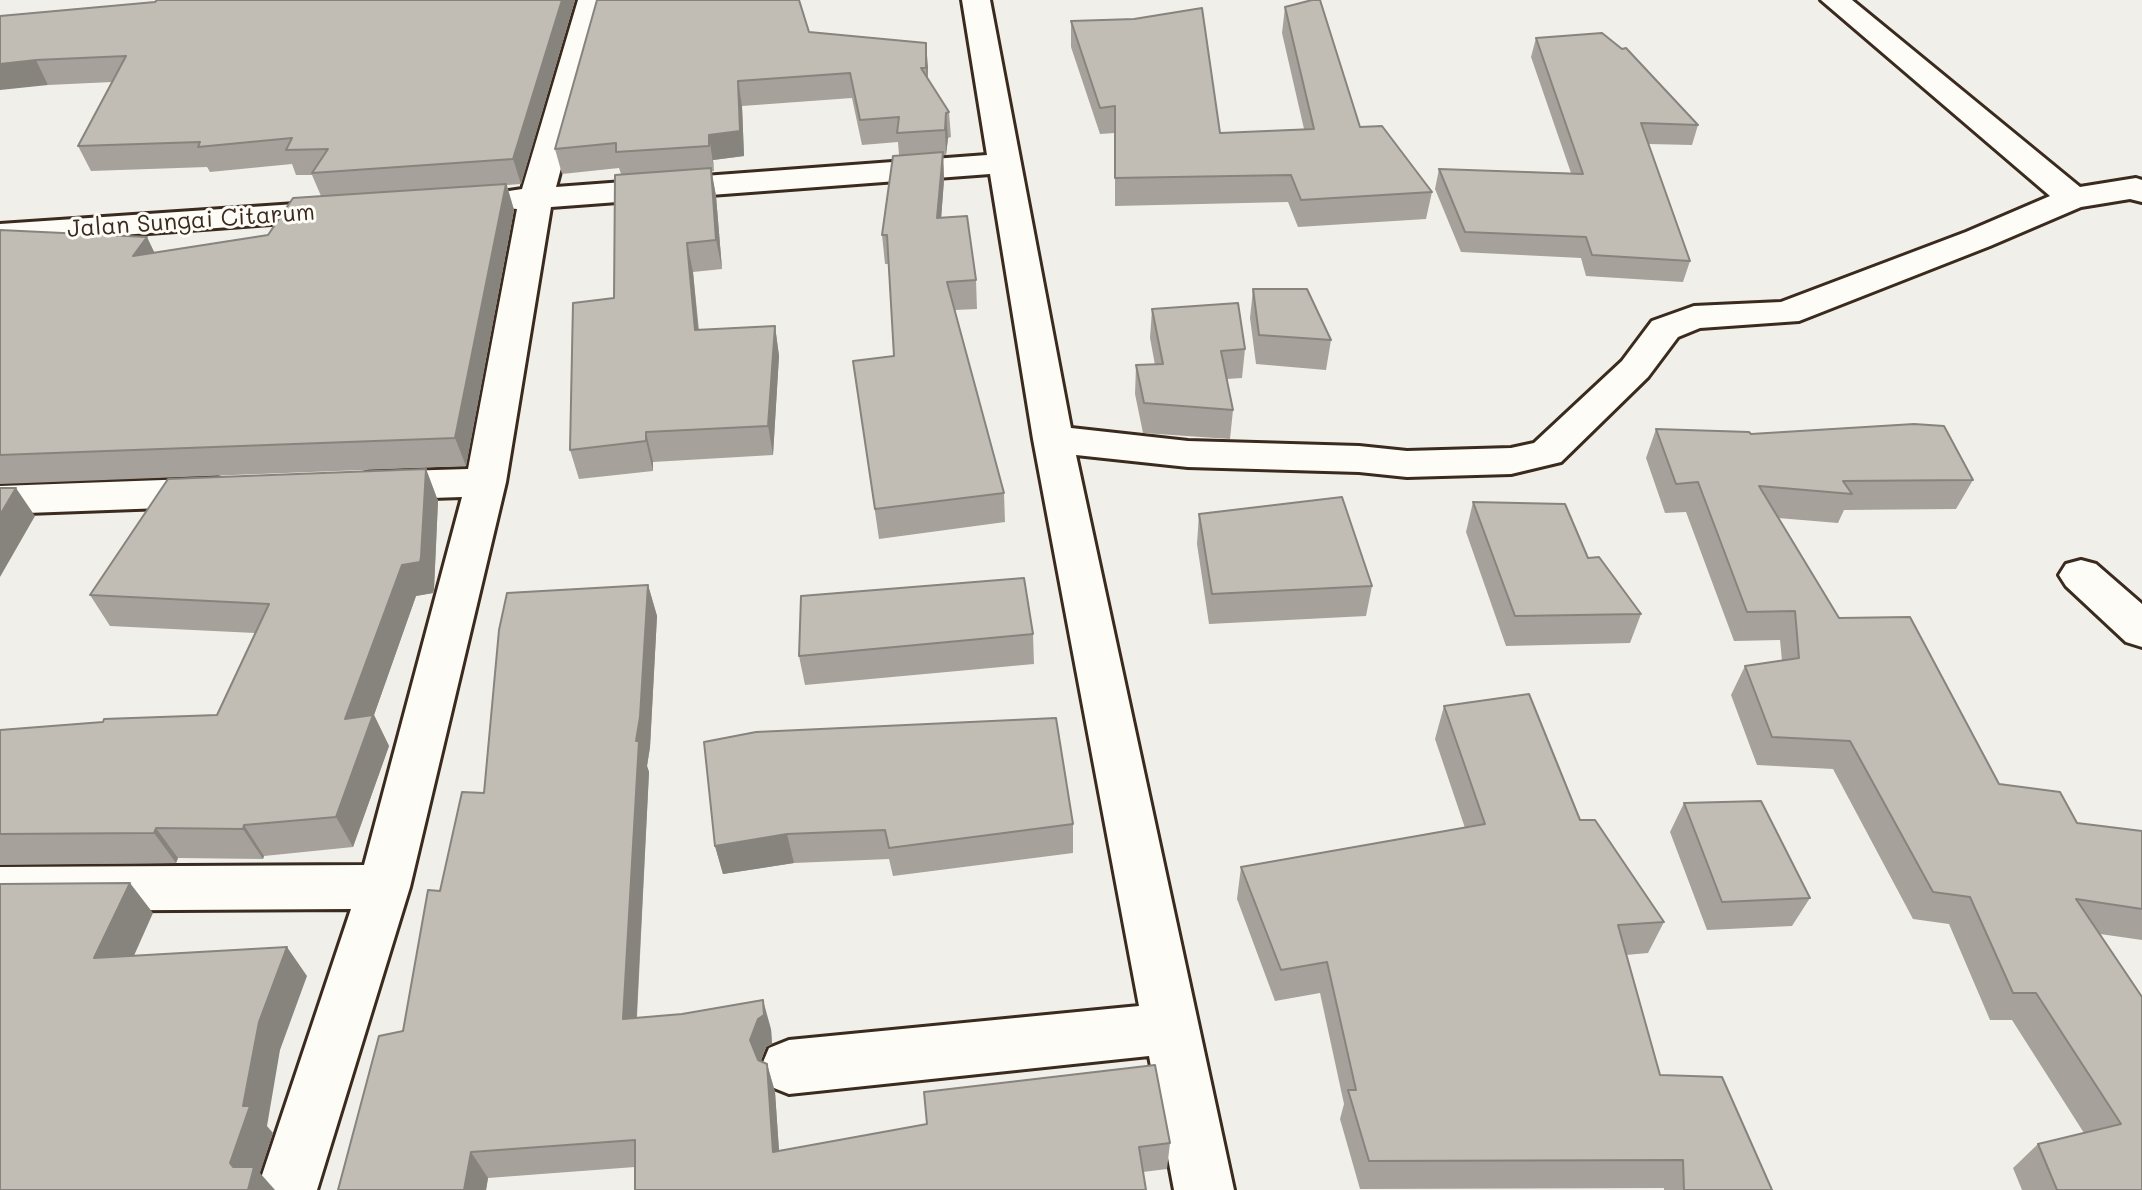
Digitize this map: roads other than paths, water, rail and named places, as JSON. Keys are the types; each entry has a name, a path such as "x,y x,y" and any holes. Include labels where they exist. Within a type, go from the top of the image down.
{"street":[{"path":"287,1190 384,887 486,482 536,198 592,0"},
{"path":"976,0 1053,439 1204,1190"},
{"path":"1835,0 2073,198"},
{"path":"472,202 1005,163"},
{"path":"1053,439 1188,454 1359,459 1407,464 1511,461 1547,453 1635,369 1665,329 1694,317 1786,313 1978,239 2073,198 2140,189"},
{"name":"Jalan Sungai Citarum","path":"0,234 377,208"},
{"path":"329,488 486,482"},
{"path":"0,500 251,491"},
{"path":"2081,575 2142,630"},
{"path":"0,889 384,887"},
{"path":"789,1067 1173,1028"}]}
